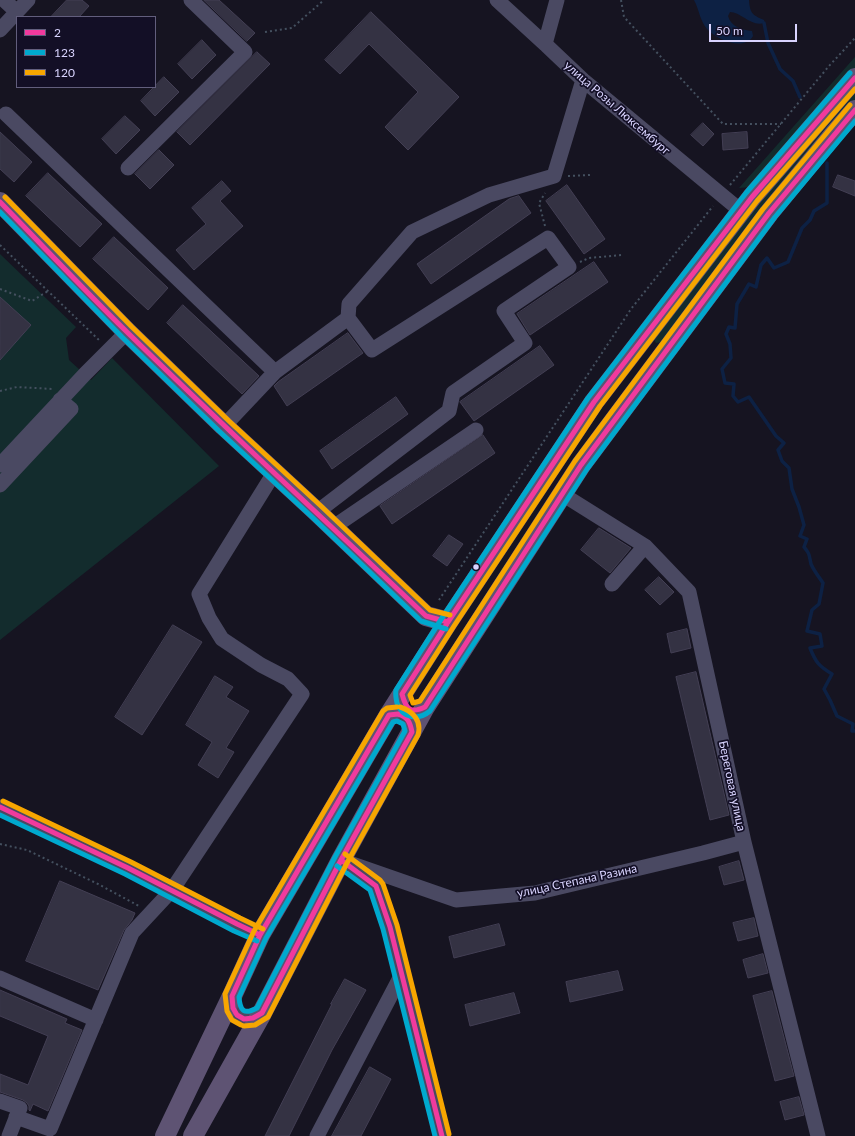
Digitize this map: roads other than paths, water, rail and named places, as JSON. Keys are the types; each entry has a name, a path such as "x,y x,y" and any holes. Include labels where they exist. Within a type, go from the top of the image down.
{"main road":[{"path":"165,1136 260,935 389,715 448,622 594,402 741,211 855,78"},
{"path":"193,1136 262,1012 341,860 425,707 562,494 581,465 769,213 855,110"},
{"path":"0,202 127,332 332,528 426,616 448,622"},
{"path":"638,346 643,343 650,346 654,350 658,361"},
{"path":"402,694 404,702 408,708 417,711 425,707"}],"street":[{"path":"4,0 17,12"},
{"path":"0,30 28,0"},
{"path":"128,168 245,52 192,0"},
{"name":"улица Розы Люксембург","path":"497,0 583,80 741,211"},
{"path":"545,44 556,0"},
{"path":"317,512 449,411 453,393 525,342 504,311 569,267 548,238 372,350 348,318 349,304 412,232 489,196 554,176 583,80"},
{"path":"6,114 275,372"},
{"path":"224,426 275,372 348,318"},
{"path":"0,465 65,395 127,332"},
{"path":"0,485 71,409 65,395"},
{"path":"332,528 476,430"},
{"path":"16,1117 48,1132 132,933 172,890 302,694 288,679 261,665 222,639 209,618 199,594 274,473"},
{"name":"Береговая улица","path":"562,494 644,546 689,592 744,842 818,1136"},
{"path":"612,584 644,546"},
{"path":"389,715 398,714 407,716 411,722 412,732"},
{"path":"0,807 68,838 172,890 242,928 260,935"},
{"name":"улица Степана Разина","path":"341,860 456,900 535,892 744,842"},
{"path":"341,860 376,886 390,926 442,1136"},
{"path":"317,1136 402,974"},
{"path":"0,978 96,1020"},
{"path":"232,996 232,1008 240,1017 244,1019 252,1018 262,1012"},
{"path":"0,1100 20,1108 9,1136"}],"water":[{"path":"694,0 749,0 752,13 764,20 764,23 755,23 738,14 730,12 728,16 729,20 741,29 752,31 753,36 749,41 743,43 723,40 707,29"}],"waterway":[{"path":"764,23 768,43 780,69 793,81 800,97"},
{"path":"827,163 827,203 814,211 810,220 802,228 788,262 774,268 767,258 761,265 756,287 749,284 737,304 735,328 729,327 726,334 730,344 731,358 722,369 725,383 734,384 733,396 738,402 749,397 776,436 784,443 778,450 782,461 789,468 792,489 804,525 800,536 807,539 804,547 808,553 812,567 823,583 819,604 812,610 807,631 820,634 822,646 810,648 818,664 832,674 824,689 837,716 853,724 852,731 855,731"}]}
